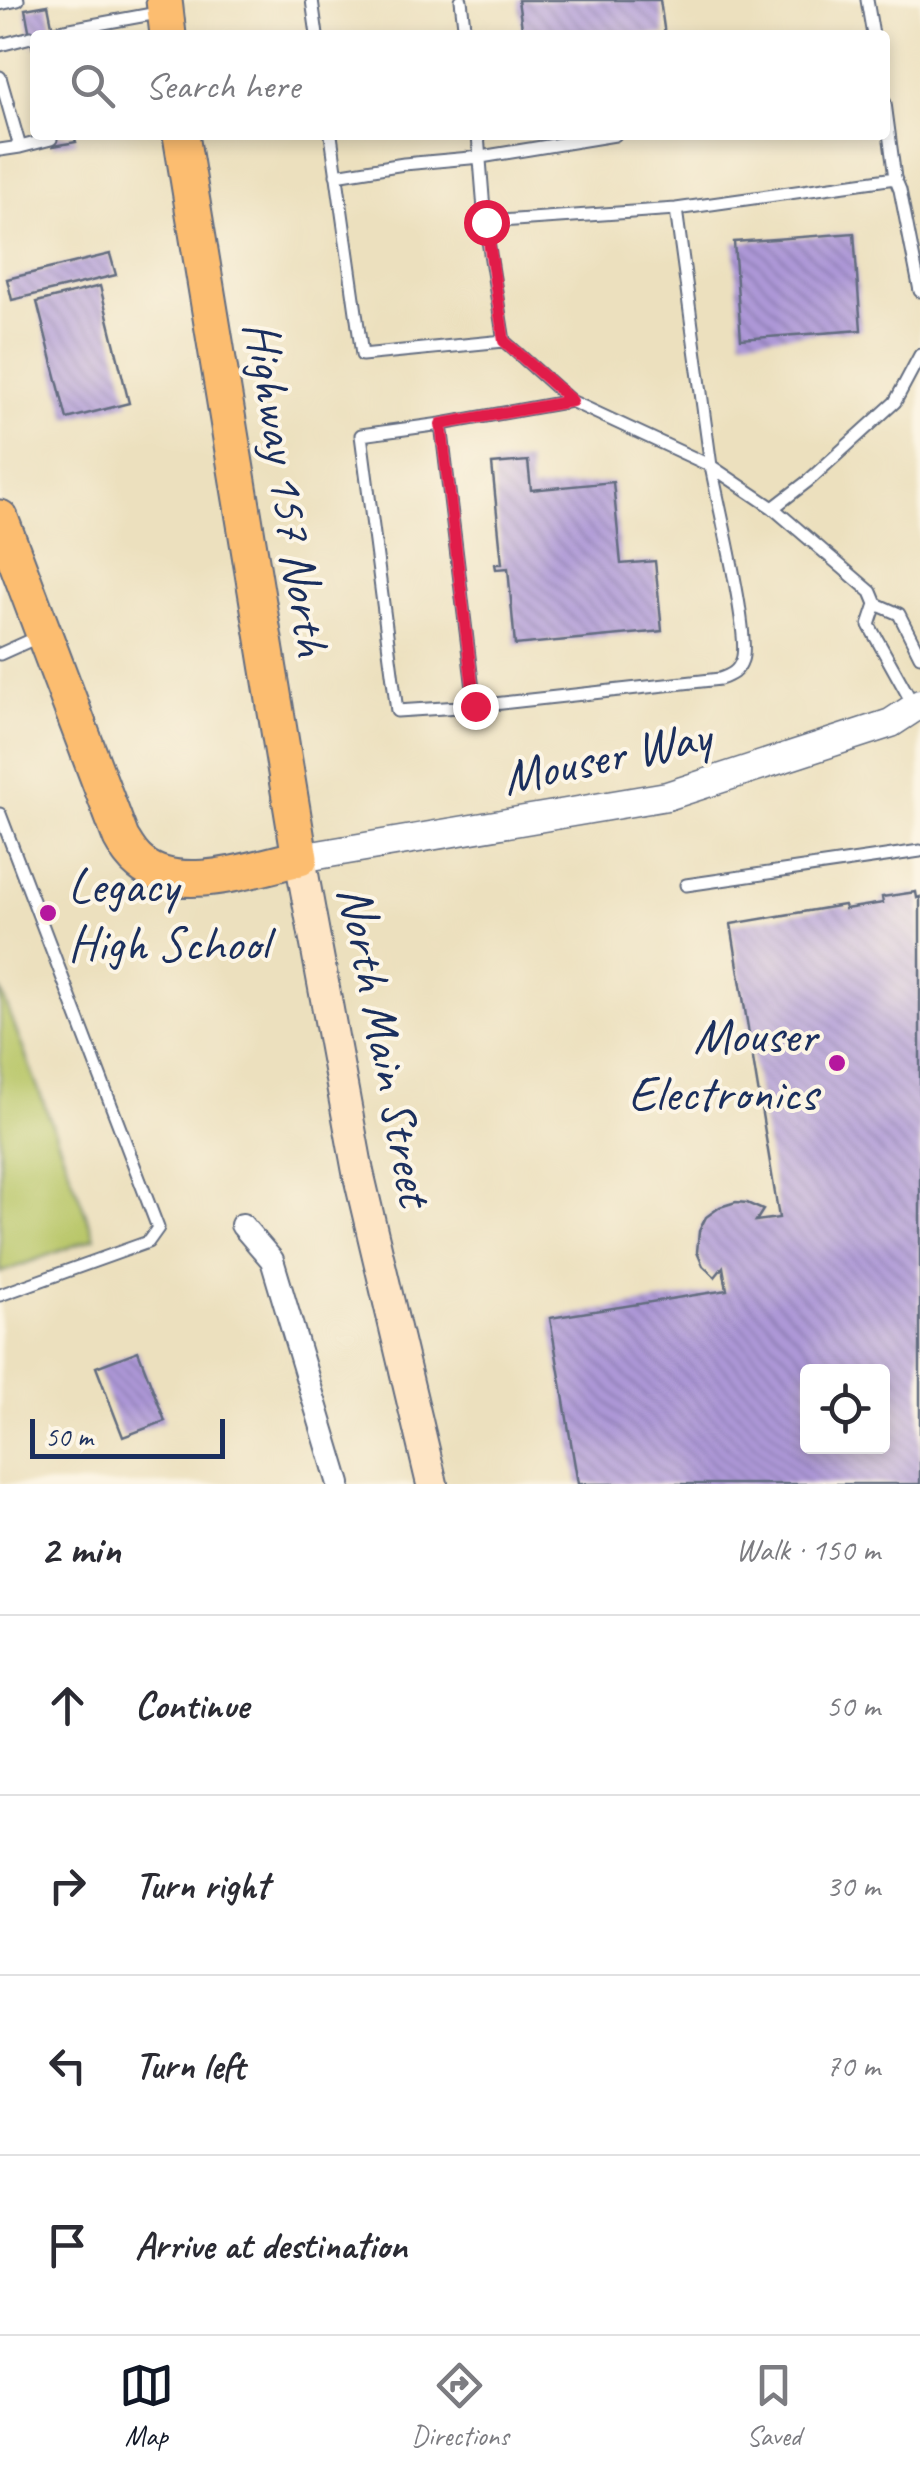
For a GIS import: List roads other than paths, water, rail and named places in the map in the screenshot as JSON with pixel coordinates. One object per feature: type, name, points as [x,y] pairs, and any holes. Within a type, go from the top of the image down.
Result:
[{"type":"main road","name":"Highway 157 North","points":[[181,140],[300,858]]},
{"type":"main road","name":"North Main Street","points":[[0,518],[121,838],[131,855],[158,874],[176,878],[231,874],[300,858],[358,1172],[432,1484]]},
{"type":"street","name":"Mouser Way","points":[[300,858],[667,796],[891,723],[918,706]]},
{"type":"street","points":[[242,1225],[272,1260],[339,1484]]},
{"type":"lane","points":[[0,4],[18,0]]},
{"type":"lane","points":[[312,0],[315,30]]},
{"type":"lane","points":[[461,0],[465,30]]},
{"type":"lane","points":[[867,0],[873,30]]},
{"type":"lane","points":[[82,30],[166,16]]},
{"type":"lane","points":[[0,46],[30,37]]},
{"type":"lane","points":[[0,77],[20,146]]},
{"type":"lane","points":[[890,137],[920,291]]},
{"type":"lane","points":[[0,150],[47,140]]},
{"type":"lane","points":[[332,140],[362,355],[504,341]]},
{"type":"lane","points":[[479,140],[486,222],[504,341],[572,401],[711,466],[773,508],[871,592],[876,604],[869,625],[918,706]]},
{"type":"lane","points":[[336,175],[583,140]]},
{"type":"lane","points":[[486,222],[676,209],[896,178]]},
{"type":"lane","points":[[572,401],[361,435],[397,711],[720,679],[736,672],[744,656],[742,625],[711,466],[676,209]]},
{"type":"lane","points":[[773,508],[895,402],[920,355]]},
{"type":"lane","points":[[441,424],[475,706]]},
{"type":"lane","points":[[876,604],[899,614],[920,656]]},
{"type":"lane","points":[[0,654],[44,634]]},
{"type":"lane","points":[[0,814],[158,1228],[148,1242],[0,1295]]},
{"type":"lane","points":[[686,885],[920,851]]},
{"type":"place","name":"Legacy High School","points":[[48,913]]},
{"type":"place","name":"Mouser Electronics","points":[[837,1063]]}]
